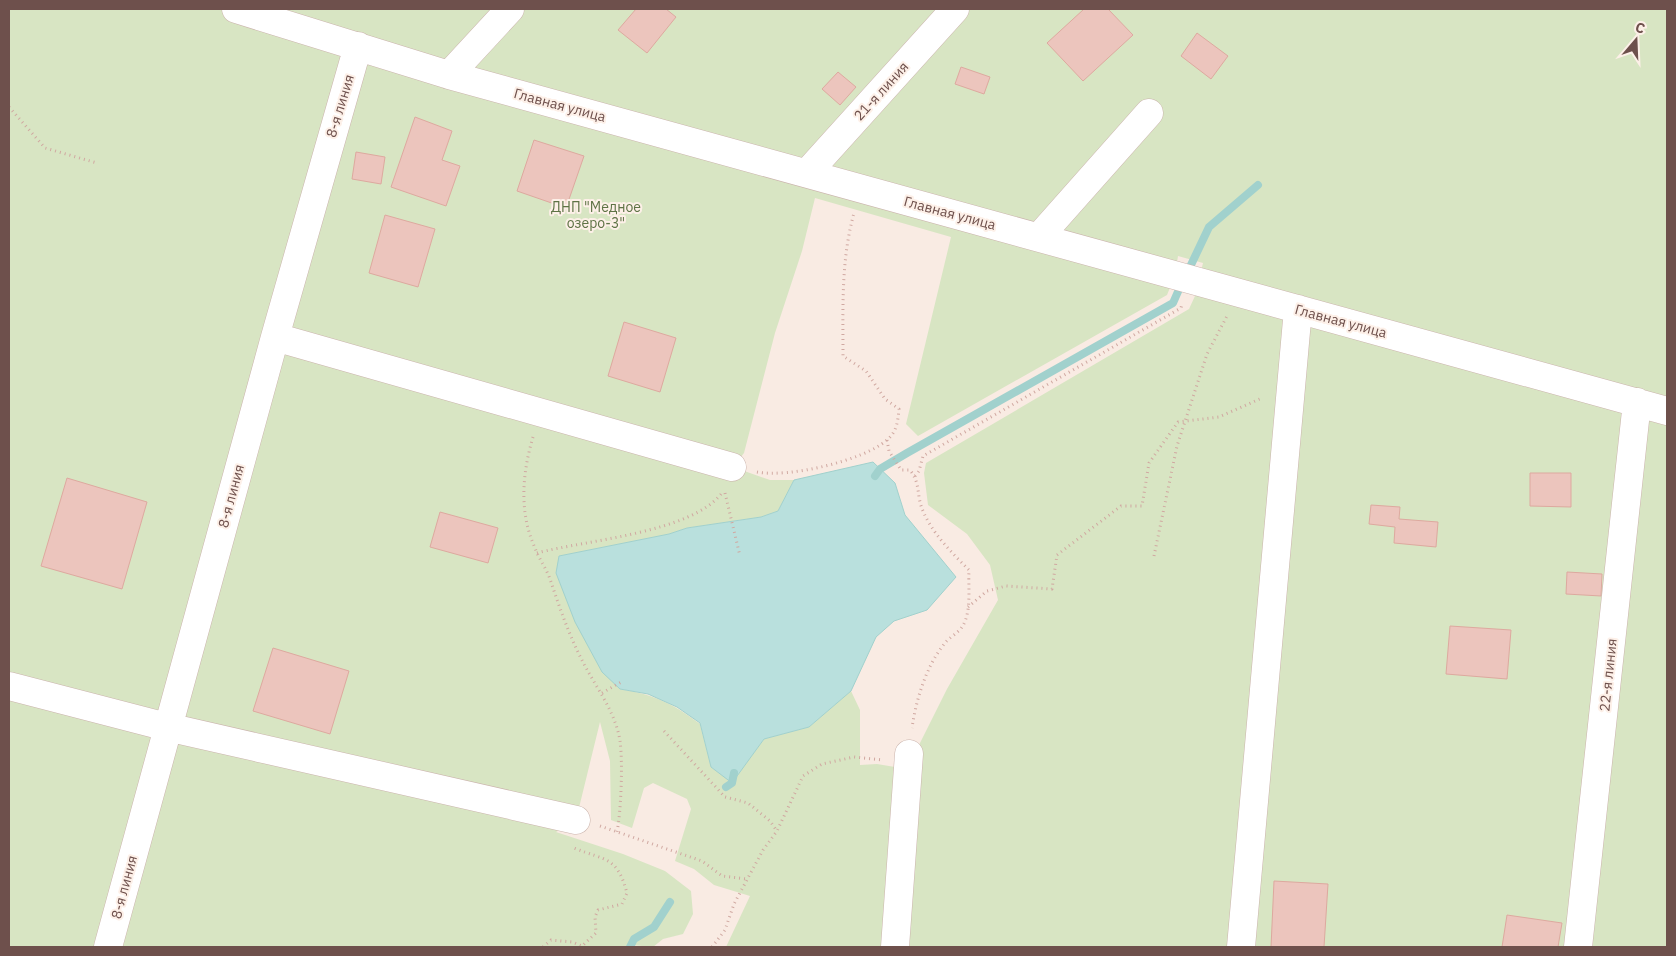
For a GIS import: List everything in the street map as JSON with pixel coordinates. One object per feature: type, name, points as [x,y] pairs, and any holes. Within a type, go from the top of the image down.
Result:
[{"type":"street","name":"Главная улица","points":[[236,9],[300,18],[358,46],[449,75],[1667,411]]},
{"type":"street","points":[[449,75],[510,9]]},
{"type":"street","name":"21-я линия","points":[[807,173],[955,9]]},
{"type":"street","name":"8-я линия","points":[[108,947],[274,337],[358,46]]},
{"type":"street","points":[[1039,238],[1149,113]]},
{"type":"street","points":[[1242,947],[1298,309]]},
{"type":"street","points":[[274,337],[720,464]]},
{"type":"street","name":"22-я линия","points":[[1578,947],[1637,402]]},
{"type":"street","points":[[9,686],[167,727],[588,823]]},
{"type":"street","points":[[894,947],[909,759]]},
{"type":"path","points":[[9,107],[44,148],[98,163]]},
{"type":"path","points":[[720,464],[771,474],[806,472],[866,452],[887,440],[898,425],[899,409],[885,399],[866,372],[843,356],[842,284],[849,232],[861,188]]},
{"type":"path","points":[[915,476],[919,471],[923,456],[1181,308]]},
{"type":"path","points":[[1154,556],[1177,446],[1207,354],[1228,315]]},
{"type":"path","points":[[968,607],[987,591],[1006,586],[1052,589],[1057,555],[1121,506],[1142,506],[1149,463],[1178,422],[1218,417],[1291,384]]},
{"type":"path","points":[[540,413],[527,456],[524,512],[538,553],[549,576],[566,628],[586,667],[602,692],[620,741],[620,819],[617,832]]},
{"type":"path","points":[[712,947],[725,930],[747,879],[762,850],[777,831],[802,776],[822,764],[854,757],[909,759],[915,708],[932,663],[945,643],[963,626],[968,607],[969,570],[938,535],[922,510],[915,476],[910,470],[901,470],[888,452],[887,440]]},
{"type":"path","points":[[538,553],[660,526],[707,508],[722,493],[720,464]]},
{"type":"path","points":[[720,464],[740,556]]},
{"type":"path","points":[[602,692],[623,681]]},
{"type":"path","points":[[664,731],[724,797],[748,803],[770,821],[777,831]]},
{"type":"path","points":[[588,823],[702,861],[722,876],[747,879]]},
{"type":"path","points":[[543,947],[551,940],[572,942],[582,946],[596,933],[594,917],[598,910],[622,904],[627,893],[618,867],[605,859],[571,846]]},
{"type":"green space","name":"ДНП \"Медное озеро-3\"","points":[[9,9],[1667,9],[1667,947],[726,947],[750,896],[714,885],[694,869],[675,861],[691,809],[687,799],[653,783],[644,788],[632,828],[611,820],[610,761],[600,722],[576,820],[556,832],[623,854],[665,871],[691,891],[693,914],[683,934],[663,939],[653,947],[631,945],[624,947],[9,947]],"holes":[[[815,198],[951,237],[906,424],[918,436],[1167,295],[1175,275],[1178,256],[1203,263],[1195,296],[1189,309],[926,463],[924,473],[928,505],[967,534],[990,565],[998,600],[947,689],[907,769],[877,764],[860,765],[860,710],[851,691],[809,727],[764,739],[732,782],[711,767],[700,724],[663,701],[620,689],[559,556],[669,534],[687,528],[761,517],[778,511],[794,480],[770,480],[733,467],[744,453],[775,333],[802,251]]]},
{"type":"water","points":[[873,462],[895,483],[905,515],[956,577],[927,610],[894,621],[876,637],[851,691],[809,727],[764,739],[732,783],[711,767],[700,723],[677,707],[648,694],[620,689],[602,672],[575,622],[556,573],[559,556],[669,534],[687,528],[761,517],[778,511],[794,480]]},
{"type":"building","points":[[636,9],[666,9],[676,17],[647,53],[618,30]]},
{"type":"building","points":[[1084,9],[1108,9],[1133,35],[1083,81],[1047,43]]},
{"type":"building","points":[[1197,33],[1228,56],[1211,79],[1181,56]]},
{"type":"building","points":[[961,67],[990,77],[984,94],[955,84]]},
{"type":"building","points":[[838,72],[856,87],[840,105],[822,89]]},
{"type":"building","points":[[415,117],[452,131],[442,160],[460,166],[446,206],[391,187]]},
{"type":"building","points":[[534,140],[584,156],[566,208],[517,191]]},
{"type":"building","points":[[356,152],[385,157],[381,184],[352,179]]},
{"type":"building","points":[[385,215],[435,229],[418,287],[369,273]]},
{"type":"building","points":[[624,322],[676,338],[660,392],[608,376]]},
{"type":"building","points":[[1530,473],[1571,473],[1571,507],[1530,506]]},
{"type":"building","points":[[67,478],[147,502],[122,589],[41,566]]},
{"type":"building","points":[[1371,505],[1400,507],[1399,519],[1438,522],[1436,547],[1394,543],[1395,527],[1369,524]]},
{"type":"building","points":[[440,512],[498,528],[488,563],[430,547]]},
{"type":"building","points":[[1567,572],[1602,574],[1601,596],[1566,594]]},
{"type":"building","points":[[1450,626],[1511,630],[1507,679],[1446,674]]},
{"type":"building","points":[[273,648],[349,671],[330,734],[253,711]]},
{"type":"building","points":[[1274,881],[1328,884],[1324,947],[1271,947]]},
{"type":"building","points":[[1507,915],[1562,923],[1558,947],[1502,947]]},
{"type":"waterway","points":[[1190,267],[1209,227],[1258,185]]},
{"type":"waterway","points":[[875,476],[880,469],[907,453],[1173,303],[1180,287]]},
{"type":"waterway","points":[[726,787],[732,783],[734,773]]},
{"type":"waterway","points":[[630,947],[634,939],[654,927],[670,902]]}]
